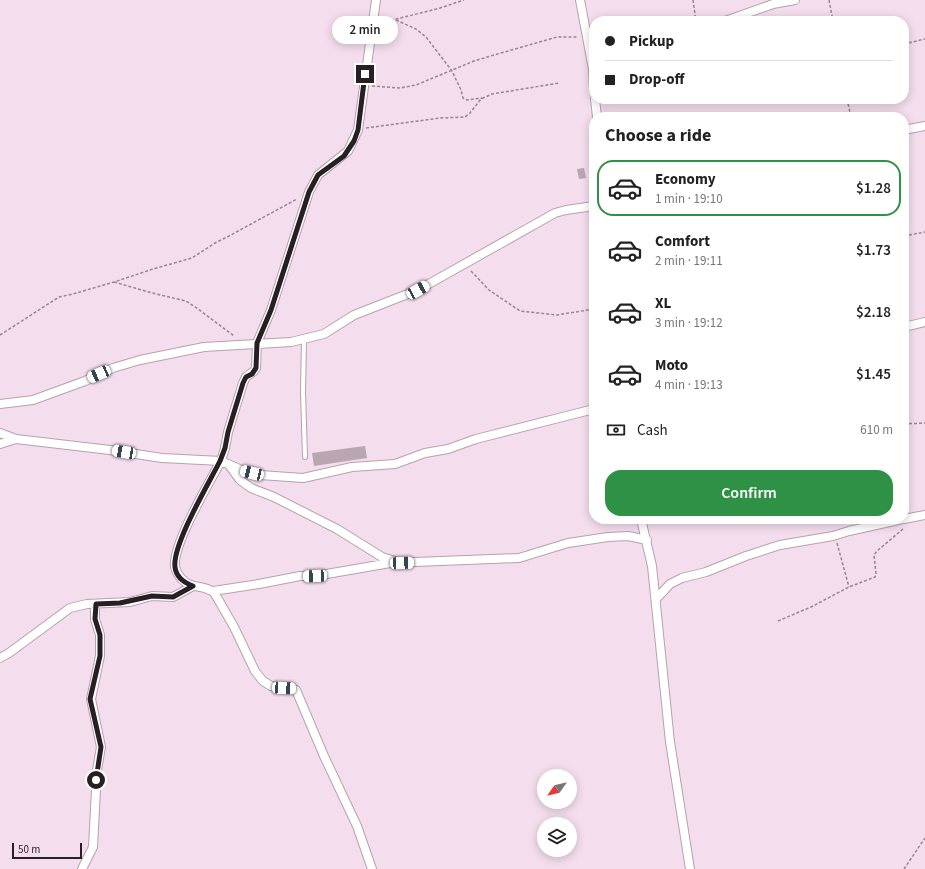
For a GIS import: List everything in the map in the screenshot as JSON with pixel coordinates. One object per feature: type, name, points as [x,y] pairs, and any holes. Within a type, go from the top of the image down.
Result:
[{"type":"street","points":[[376,0],[358,130],[348,151],[318,175],[309,192],[271,310],[257,343],[256,368],[252,374],[246,377],[243,383],[228,432],[224,463],[179,543],[175,567],[177,573],[182,580],[193,586],[212,591],[390,563],[519,558],[568,543],[628,536],[647,540]]},
{"type":"street","points":[[580,0],[589,48]]},
{"type":"street","points":[[736,16],[764,4],[795,0]]},
{"type":"street","points":[[909,129],[925,126]]},
{"type":"street","points":[[0,404],[33,400],[85,381],[113,368],[140,360],[204,347],[291,342],[324,334],[354,315],[418,290],[555,213],[589,207]]},
{"type":"street","points":[[909,327],[925,322]]},
{"type":"street","points":[[0,433],[16,438],[162,458],[224,463],[244,471],[260,475],[303,478],[352,467],[395,464],[425,453],[448,449],[476,439],[589,411]]},
{"type":"street","points":[[0,444],[16,438]]},
{"type":"street","points":[[224,463],[240,480],[251,488],[274,497],[337,529],[382,557],[402,563]]},
{"type":"street","points":[[909,518],[925,515]]},
{"type":"street","points":[[642,524],[652,566],[670,742],[690,869]]},
{"type":"street","points":[[656,599],[670,584],[682,578],[706,572],[746,556],[780,545],[833,536],[881,524]]},
{"type":"street","points":[[0,658],[9,653],[64,611],[78,606],[120,603],[152,596],[173,597],[193,586]]},
{"type":"street","points":[[212,591],[234,627],[255,671],[263,681],[271,686],[296,690],[324,756],[358,826],[372,869]]},
{"type":"street","points":[[82,869],[93,847],[97,770],[101,747],[90,699],[100,656],[100,635],[95,619],[96,604]]},
{"type":"lane","points":[[304,339],[303,392],[305,457]]},
{"type":"path","points":[[373,24],[396,20],[464,0]]},
{"type":"path","points":[[694,0],[696,16]]},
{"type":"path","points":[[829,0],[832,16]]},
{"type":"path","points":[[396,20],[426,37],[452,71],[463,98],[467,100],[483,98],[492,94],[558,83]]},
{"type":"path","points":[[364,85],[400,88],[416,86],[474,61],[557,38],[586,36]]},
{"type":"path","points":[[909,43],[925,39]]},
{"type":"path","points":[[358,130],[389,124],[465,116],[470,113],[483,98]]},
{"type":"path","points":[[0,336],[59,297],[192,258],[215,243],[309,192]]},
{"type":"path","points":[[909,235],[925,232]]},
{"type":"path","points":[[465,264],[489,290],[520,311],[556,315],[589,310]]},
{"type":"path","points":[[114,282],[186,301],[244,344]]},
{"type":"path","points":[[909,424],[925,423]]},
{"type":"path","points":[[909,524],[917,517]]},
{"type":"path","points":[[778,621],[811,607],[849,587],[875,577],[874,555],[909,524]]},
{"type":"path","points":[[833,536],[838,546],[849,587]]},
{"type":"path","points":[[904,869],[925,838]]},
{"type":"building","points":[[584,168],[586,178],[579,179],[577,169]]},
{"type":"building","points":[[365,446],[367,458],[314,466],[312,453]]},
{"type":"route","points":[[96,780],[101,747],[90,699],[100,656],[100,635],[95,619],[96,604],[130,602],[152,596],[164,598],[173,597],[180,595],[193,586],[182,580],[175,567],[179,543],[220,461],[243,383],[246,377],[252,374],[256,368],[258,352],[257,343],[271,310],[309,192],[315,179],[321,171],[344,156],[354,141],[358,130],[362,108],[365,74]]}]
